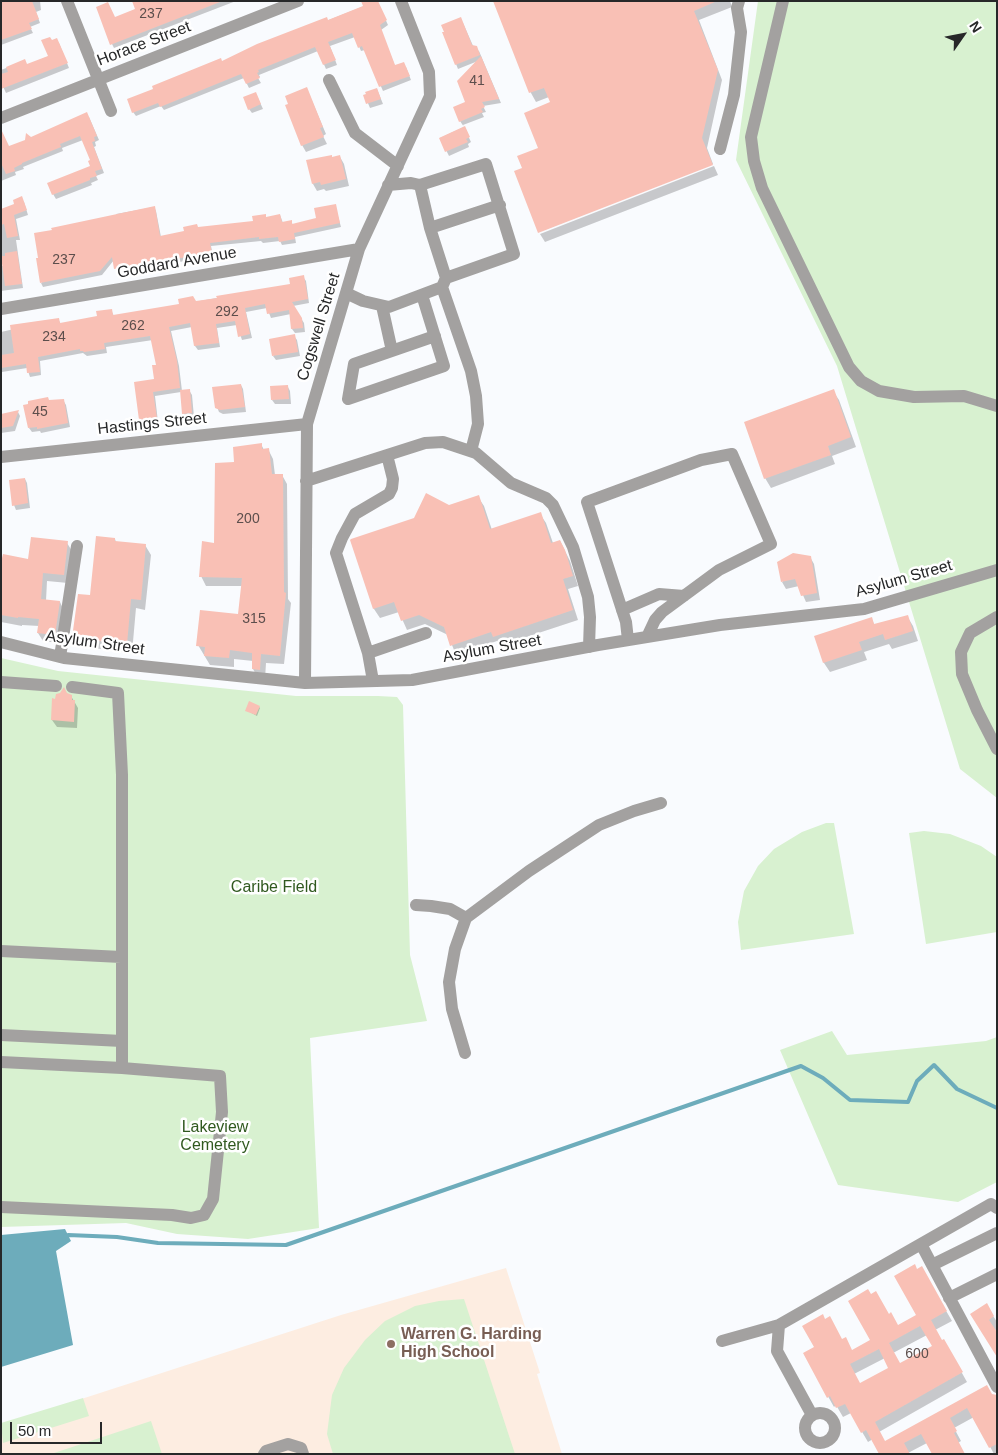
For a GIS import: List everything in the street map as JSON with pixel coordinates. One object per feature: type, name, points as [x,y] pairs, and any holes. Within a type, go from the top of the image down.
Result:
[{"type":"street","points":[[67,1],[111,111]]},
{"type":"street","name":"Horace Street","points":[[1,118],[298,1]]},
{"type":"street","name":"Cogswell Street","points":[[305,683],[306,424],[359,249],[430,96],[429,72],[401,1]]},
{"type":"street","points":[[720,149],[734,95],[741,32],[737,8],[738,1]]},
{"type":"street","points":[[783,1],[752,137],[754,161],[762,188],[849,367],[861,381],[879,391],[914,397],[964,396],[997,406]]},
{"type":"street","points":[[329,80],[355,133],[398,166]]},
{"type":"street","points":[[346,293],[363,301],[389,308],[514,254],[486,164],[420,185],[411,183],[388,186]]},
{"type":"street","points":[[420,185],[444,283],[471,371],[476,396],[478,424],[472,451]]},
{"type":"street","points":[[430,228],[500,205]]},
{"type":"street","name":"Goddard Avenue","points":[[1,309],[359,249]]},
{"type":"street","points":[[422,295],[444,366],[348,399],[354,364],[434,336]]},
{"type":"street","points":[[382,306],[392,351]]},
{"type":"street","name":"Hastings Street","points":[[1,457],[306,424]]},
{"type":"street","points":[[306,481],[425,443],[443,442],[476,453],[511,483],[546,498],[553,505],[573,548],[588,596],[590,617],[589,647]]},
{"type":"street","points":[[628,640],[626,622],[587,502],[701,460],[732,454],[771,544],[719,570],[662,612],[655,620],[647,637]]},
{"type":"street","points":[[373,681],[368,653],[336,553],[355,514],[389,494],[393,479],[387,455]]},
{"type":"street","points":[[60,657],[76,546]]},
{"type":"street","points":[[984,573],[997,559]]},
{"type":"street","name":"Asylum Street","points":[[1,642],[60,657],[305,683],[412,680],[720,625],[864,609],[997,570]]},
{"type":"street","points":[[622,610],[659,594],[684,596]]},
{"type":"street","points":[[997,617],[970,633],[960,652],[962,674],[977,710],[997,749]]},
{"type":"street","points":[[368,653],[426,633]]},
{"type":"street","points":[[1,682],[56,686]]},
{"type":"street","points":[[72,687],[118,693],[122,775],[122,1068]]},
{"type":"street","points":[[465,1052],[452,1009],[450,982],[455,949],[466,918],[529,871],[598,826],[634,811],[661,803]]},
{"type":"street","points":[[416,905],[450,909],[466,918]]},
{"type":"street","points":[[1,951],[121,957]]},
{"type":"street","points":[[1,1035],[122,1041]]},
{"type":"street","points":[[1,1062],[122,1068],[220,1076],[222,1112],[213,1199],[204,1215],[191,1218],[172,1215],[1,1207]]},
{"type":"street","points":[[722,1341],[779,1325],[920,1244],[995,1204]]},
{"type":"street","points":[[932,1265],[997,1233]]},
{"type":"street","points":[[920,1244],[997,1387]]},
{"type":"street","points":[[949,1298],[997,1274]]},
{"type":"street","points":[[779,1325],[777,1351],[812,1415]]},
{"type":"street","points":[[821,1413],[830,1417],[833,1421],[835,1431],[830,1448],[815,1443],[807,1437],[804,1428],[805,1422],[812,1415],[821,1413]]},
{"type":"street","points":[[264,1454],[266,1451],[288,1444],[301,1448],[303,1454]]},
{"type":"shaded area","name":"Warren G. Harding High School","points":[[506,1268],[540,1373],[537,1374],[562,1454],[1,1454],[1,1425],[341,1315]]},
{"type":"green space","points":[[758,1],[997,1],[997,798],[960,769],[837,366],[736,160]]},
{"type":"green space","points":[[1,658],[58,671],[296,696],[397,697],[403,705],[410,955],[427,1021],[310,1038],[319,1228],[248,1239],[177,1234],[126,1223],[1,1227]]},
{"type":"green space","points":[[826,823],[834,823],[854,934],[741,950],[738,922],[744,891],[758,866],[774,849],[802,832]]},
{"type":"green space","points":[[924,831],[950,834],[981,846],[997,857],[997,932],[926,944],[909,833]]},
{"type":"green space","points":[[832,1031],[847,1055],[986,1041],[997,1037],[997,1182],[958,1202],[838,1185],[780,1050]]},
{"type":"green space","points":[[464,1299],[515,1454],[333,1454],[327,1434],[332,1395],[344,1368],[365,1340],[385,1321],[415,1306],[439,1301]]},
{"type":"green space","points":[[83,1398],[89,1416],[3,1443],[1,1423]]},
{"type":"green space","points":[[151,1421],[162,1454],[51,1454]]},
{"type":"water","points":[[65,1229],[71,1241],[56,1251],[73,1345],[1,1367],[1,1235]]},
{"type":"building","points":[[1,1],[32,1],[39,19],[29,23],[32,29],[1,40]]},
{"type":"building","points":[[132,1],[220,2],[110,45],[96,7],[108,2],[115,17],[135,9]]},
{"type":"building","points":[[361,1],[378,1],[387,20],[380,25],[395,65],[404,62],[410,76],[379,87],[362,46],[358,48],[352,33],[328,42],[336,60],[323,65],[315,47],[258,70],[259,72],[257,73],[260,78],[246,84],[241,74],[160,107],[158,103],[132,113],[127,99],[153,89],[152,86],[221,58],[222,61],[257,44],[327,17],[328,20],[363,6]]},
{"type":"building","points":[[493,1],[717,1],[694,11],[718,70],[702,138],[713,165],[538,233],[514,171],[522,168],[517,156],[538,148],[524,113],[550,102],[544,88],[529,93]]},
{"type":"building","points":[[461,17],[472,45],[477,46],[480,55],[455,65],[441,25]]},
{"type":"building","points":[[50,37],[52,40],[57,38],[68,63],[1,89],[1,74],[8,72],[6,67],[25,59],[27,64],[48,56],[41,40]]},
{"type":"building","points":[[481,56],[499,99],[482,102],[485,107],[481,109],[483,112],[459,122],[453,107],[465,102],[457,81]]},
{"type":"building","points":[[307,87],[323,127],[320,128],[324,137],[301,146],[285,105],[288,104],[285,96]]},
{"type":"building","points":[[377,88],[381,99],[366,104],[363,95],[366,94],[365,92]]},
{"type":"building","points":[[256,92],[261,104],[248,110],[243,97]]},
{"type":"building","points":[[87,112],[97,136],[94,137],[95,141],[92,142],[102,169],[95,171],[97,176],[52,195],[47,183],[90,166],[88,161],[90,160],[80,136],[60,144],[61,147],[22,163],[14,168],[15,171],[6,174],[1,163],[1,129],[9,146],[25,140],[26,133],[31,137]]},
{"type":"building","points":[[465,126],[470,137],[466,139],[468,142],[445,152],[439,138]]},
{"type":"building","points":[[332,155],[332,157],[340,155],[346,179],[321,185],[320,182],[312,184],[306,160]]},
{"type":"building","points":[[22,196],[27,210],[14,215],[18,236],[7,238],[4,224],[1,225],[1,209],[14,204],[13,200]]},
{"type":"building","points":[[336,204],[340,223],[294,233],[295,239],[279,242],[278,237],[259,239],[259,237],[210,243],[212,253],[114,269],[112,257],[100,271],[40,283],[34,233],[52,230],[51,228],[155,206],[160,236],[184,231],[183,227],[197,224],[198,227],[253,221],[252,216],[266,214],[266,217],[280,214],[282,222],[292,220],[292,224],[316,218],[314,208]]},
{"type":"building","points":[[17,251],[22,284],[5,286],[1,256],[5,256],[5,253]]},
{"type":"building","points":[[304,275],[308,299],[292,302],[302,318],[303,328],[291,329],[289,310],[267,314],[265,304],[245,308],[250,334],[238,337],[235,321],[216,324],[219,343],[194,346],[190,323],[169,327],[177,361],[180,388],[153,392],[157,418],[139,420],[134,382],[154,379],[152,365],[156,365],[150,336],[104,343],[105,349],[84,352],[80,351],[80,349],[38,357],[40,372],[27,373],[26,364],[1,368],[1,355],[14,353],[10,325],[59,318],[60,323],[97,316],[96,311],[112,309],[113,315],[179,304],[178,299],[193,296],[196,301],[217,298],[216,296],[290,284],[289,278]]},
{"type":"building","points":[[295,334],[298,352],[272,356],[269,339]]},
{"type":"building","points":[[241,384],[245,407],[220,410],[215,408],[212,387]]},
{"type":"building","points":[[288,385],[289,399],[271,400],[270,386]]},
{"type":"building","points":[[190,389],[192,413],[182,414],[180,390]]},
{"type":"building","points":[[834,389],[851,437],[828,446],[831,455],[764,479],[744,422]]},
{"type":"building","points":[[48,397],[49,400],[64,399],[68,423],[37,429],[37,427],[28,428],[23,405],[28,404],[28,401]]},
{"type":"building","points":[[19,410],[13,426],[1,428],[1,414]]},
{"type":"building","points":[[262,443],[262,449],[269,448],[272,474],[283,474],[284,592],[286,593],[280,656],[261,654],[260,670],[252,669],[252,653],[230,650],[229,658],[204,656],[205,647],[196,646],[200,610],[238,614],[242,578],[199,577],[202,541],[214,543],[215,463],[234,462],[233,447]]},
{"type":"building","points":[[25,478],[28,503],[12,506],[9,480]]},
{"type":"building","points":[[426,493],[449,505],[479,495],[490,529],[541,512],[551,543],[560,540],[565,550],[573,576],[563,579],[573,610],[493,637],[491,632],[450,646],[444,627],[419,615],[401,621],[394,602],[373,609],[350,540],[414,518]]},
{"type":"building","points":[[96,536],[115,538],[115,541],[146,544],[141,600],[131,599],[127,644],[72,638],[78,594],[90,595]]},
{"type":"building","points":[[31,537],[68,541],[64,575],[43,573],[41,599],[60,601],[55,635],[37,633],[39,619],[1,615],[1,562],[3,554],[28,559]]},
{"type":"building","points":[[793,553],[811,556],[817,593],[801,596],[795,579],[781,582],[777,562]]},
{"type":"building","points":[[908,615],[913,631],[885,640],[883,634],[859,642],[862,650],[823,663],[814,636],[872,617],[874,624]]},
{"type":"building","points":[[64,687],[67,693],[72,695],[72,700],[75,700],[74,722],[51,720],[52,698],[55,699],[56,694],[60,693]]},
{"type":"building","points":[[249,701],[260,706],[256,715],[245,711]]},
{"type":"building","points":[[915,1264],[917,1269],[922,1266],[947,1311],[931,1320],[963,1372],[875,1422],[885,1441],[987,1385],[992,1394],[997,1395],[997,1444],[989,1448],[967,1408],[950,1418],[957,1431],[954,1433],[965,1454],[932,1454],[921,1434],[904,1443],[910,1454],[879,1454],[866,1430],[861,1433],[845,1404],[836,1408],[830,1396],[827,1398],[803,1353],[814,1347],[802,1326],[823,1314],[825,1319],[830,1316],[842,1339],[846,1337],[852,1350],[870,1340],[848,1301],[868,1289],[871,1294],[876,1291],[889,1314],[891,1312],[898,1325],[916,1315],[894,1276]],"holes":[[[920,1326],[932,1346],[900,1363],[889,1343]],[[879,1349],[888,1368],[860,1383],[850,1364]]]},
{"type":"building","points":[[987,1303],[994,1316],[989,1320],[997,1332],[997,1357],[970,1314]]},
{"type":"waterway","points":[[64,1238],[68,1235],[117,1237],[158,1243],[286,1245],[801,1066],[823,1078],[850,1100],[908,1102],[917,1081],[934,1065],[957,1089],[997,1108]]},
{"type":"place","name":"Warren G. Harding High School","points":[[391,1344]]},
{"type":"park label","name":"Caribe Field","points":[[274,888]]},
{"type":"park label","name":"Lakeview Cemetery","points":[[215,1137]]}]
